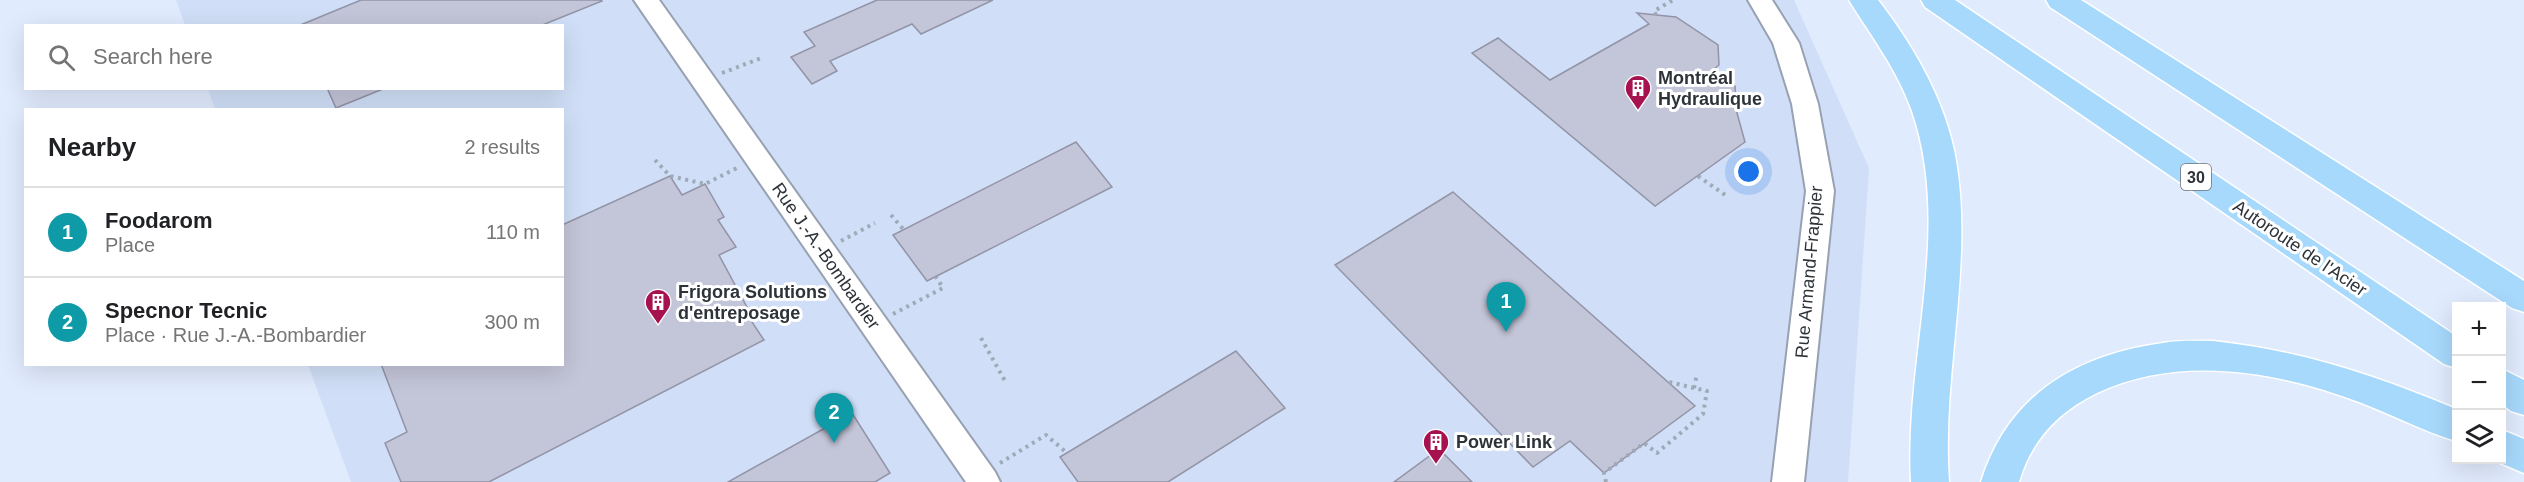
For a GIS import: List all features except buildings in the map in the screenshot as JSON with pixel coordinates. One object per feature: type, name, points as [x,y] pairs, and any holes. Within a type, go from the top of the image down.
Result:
[{"type":"highway","points":[[1863,0],[1890,38],[1915,83],[1932,126],[1942,172],[1943,228],[1929,445],[1930,482]]},
{"type":"highway","name":"Autoroute de l'Acier","points":[[1935,0],[2452,351]]},
{"type":"highway","points":[[2060,0],[2524,298]]},
{"type":"highway","points":[[2000,482],[2008,457],[2028,423],[2063,393],[2082,382],[2113,370],[2175,357],[2227,356],[2289,366],[2375,392],[2452,423]]},
{"type":"highway","points":[[2506,387],[2524,400]]},
{"type":"highway","points":[[2506,448],[2524,457]]},
{"type":"street","name":"Rue J.-A.-Bombardier","points":[[646,0],[982,479]]},
{"type":"street","name":"Rue Armand-Frappier","points":[[1760,0],[1786,44],[1799,84],[1805,104],[1820,191],[1788,482]]},
{"type":"path","points":[[1656,15],[1654,11],[1673,0]]},
{"type":"path","points":[[703,81],[764,57]]},
{"type":"path","points":[[655,160],[670,176],[705,184],[758,158]]},
{"type":"path","points":[[1698,176],[1728,197]]},
{"type":"path","points":[[891,214],[903,230]]},
{"type":"path","points":[[822,250],[875,223]]},
{"type":"path","points":[[874,324],[943,288],[936,277]]},
{"type":"path","points":[[981,338],[1005,381]]},
{"type":"path","points":[[1694,388],[1697,374]]},
{"type":"path","points":[[1606,482],[1604,473],[1644,443],[1657,453],[1703,414],[1707,392],[1665,381]]},
{"type":"path","points":[[982,479],[1046,435],[1067,453]]},
{"type":"shaded area","points":[[176,0],[1794,0],[1869,168],[1848,482],[351,482],[308,366],[564,366],[564,108],[215,108],[208,90],[564,90],[564,24],[185,24]]},
{"type":"place","name":"Montréal Hydraulique","points":[[1638,111]]},
{"type":"place","name":"Frigora Solutions d'entreposage","points":[[658,325]]},
{"type":"place","name":"Foodarom","points":[[1506,332]]},
{"type":"place","name":"Specnor Tecnic","points":[[834,443]]},
{"type":"place","name":"Power Link","points":[[1436,465]]}]
